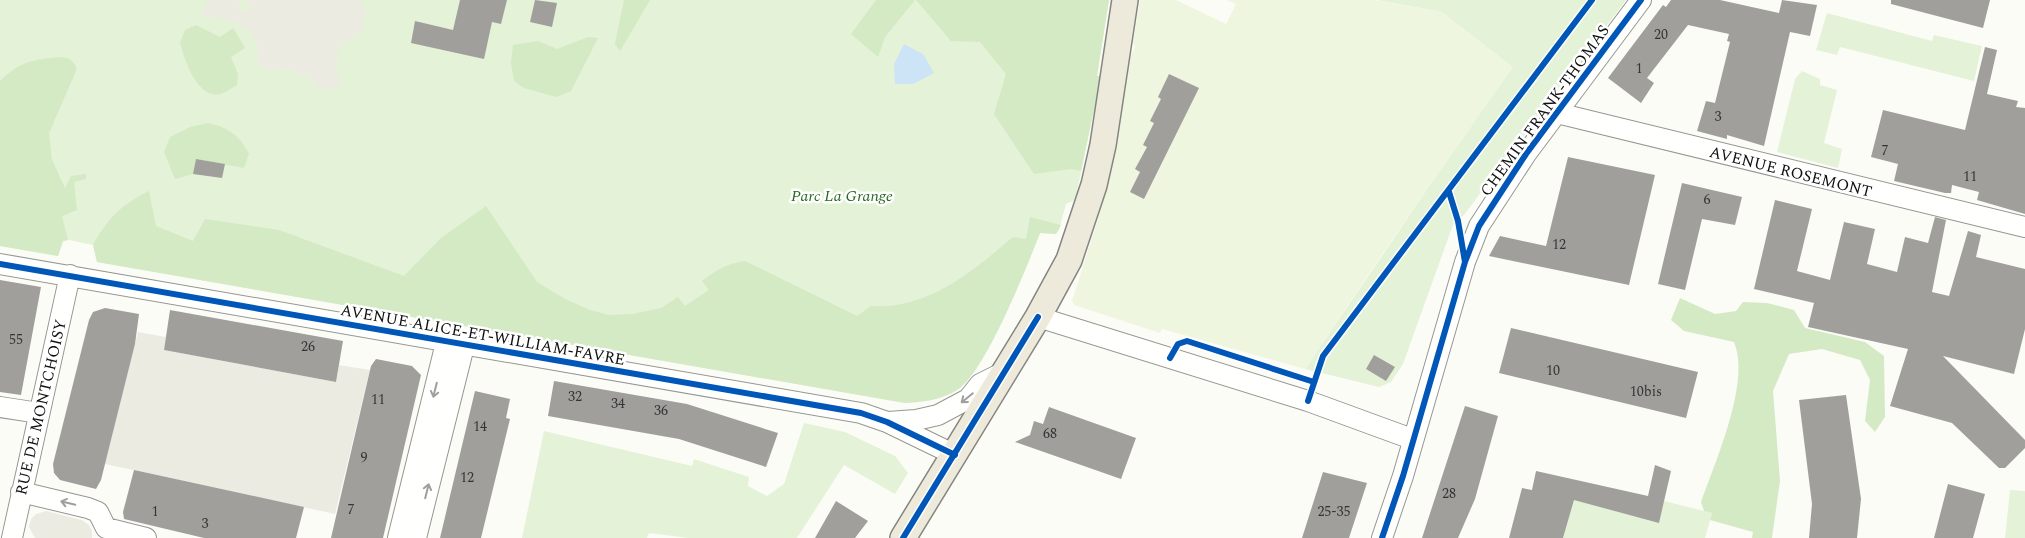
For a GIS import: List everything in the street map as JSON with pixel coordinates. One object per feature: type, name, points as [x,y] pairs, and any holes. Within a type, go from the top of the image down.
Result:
[{"type":"main road","points":[[903,538],[1006,371],[1069,260],[1094,185],[1103,145],[1125,0]]},
{"type":"street","name":"CHEMIN FRANK-THOMAS","points":[[1382,538],[1465,262],[1479,226],[1526,154],[1642,0]]},
{"type":"street","name":"AVENUE ROSEMONT","points":[[1557,113],[2025,227]]},
{"type":"street","name":"AVENUE ALICE-ET-WILLIAM-FAVRE","points":[[0,264],[861,413],[887,422],[955,455]]},
{"type":"street","name":"RUE DE MONTCHOISY","points":[[8,532],[21,492],[70,275]]},
{"type":"street","points":[[1038,317],[1308,401],[1412,439]]},
{"type":"street","points":[[398,538],[455,344]]},
{"type":"street","points":[[416,538],[455,344]]},
{"type":"street","points":[[887,422],[916,420],[938,415],[968,399],[980,384],[1006,371]]},
{"type":"street","points":[[0,407],[39,413]]},
{"type":"street","points":[[21,492],[98,512],[104,533],[146,538]]},
{"type":"green space","name":"Parc La Grange","points":[[0,0],[1109,0],[1097,76],[1101,76],[1076,196],[1073,201],[1066,204],[1059,230],[1056,234],[1040,233],[1004,318],[980,363],[968,380],[957,390],[945,396],[905,403],[97,262],[93,245],[69,240],[63,241],[58,256],[0,246]]},
{"type":"green space","points":[[624,0],[650,0],[620,51],[615,44]]},
{"type":"green space","points":[[876,0],[915,0],[885,37],[878,57],[851,34]]},
{"type":"green space","points":[[916,0],[1109,0],[1097,76],[1101,76],[1081,171],[1071,169],[1034,174],[994,114],[1006,74],[980,42],[951,41]]},
{"type":"green space","points":[[1140,0],[1176,0],[1226,24],[1236,4],[1227,0],[1374,0],[1442,12],[1513,67],[1389,244],[1305,369],[1162,329],[1160,333],[1074,305],[1072,301],[1098,219],[1115,146],[1131,55],[1135,47],[1133,42]]},
{"type":"green space","points":[[1376,0],[1626,0],[1464,215],[1454,222],[1403,364],[1391,382],[1379,387],[1305,369],[1428,188],[1442,12]]},
{"type":"green space","points":[[1827,13],[1932,41],[1934,35],[1982,46],[1974,81],[1840,47],[1837,55],[1816,50]]},
{"type":"green space","points":[[196,25],[220,37],[233,28],[245,48],[231,57],[238,74],[237,85],[223,93],[214,94],[206,92],[194,78],[185,59],[180,43],[185,30]]},
{"type":"green space","points":[[588,37],[598,38],[571,91],[556,97],[524,88],[514,81],[511,63],[513,45],[538,41],[557,49]]},
{"type":"green space","points":[[62,57],[70,59],[76,66],[76,71],[49,133],[52,160],[65,188],[71,176],[86,174],[86,179],[74,182],[77,210],[62,216],[68,240],[63,241],[58,256],[0,246],[0,81],[14,69],[28,62]]},
{"type":"green space","points":[[1802,71],[1820,79],[1820,85],[1837,90],[1824,143],[1842,149],[1838,168],[1777,152],[1795,79]]},
{"type":"green space","points":[[208,123],[232,133],[245,147],[249,154],[244,168],[196,159],[193,174],[175,179],[164,152],[170,137],[190,127]]},
{"type":"green space","points":[[149,191],[156,226],[193,241],[205,219],[279,230],[404,276],[441,238],[486,206],[537,282],[565,299],[590,310],[609,315],[632,314],[661,308],[678,297],[685,306],[709,290],[702,281],[707,277],[728,265],[745,261],[857,316],[871,306],[892,306],[912,302],[948,286],[982,263],[1013,237],[1026,239],[1030,217],[1061,225],[1056,234],[1040,233],[1004,318],[980,363],[968,380],[957,390],[945,396],[905,403],[97,262],[93,245],[104,227],[123,207]]},
{"type":"green space","points":[[1680,298],[1715,314],[1736,311],[1743,302],[1767,303],[1794,310],[1805,328],[1865,342],[1884,356],[1885,417],[1875,432],[1865,421],[1870,380],[1860,360],[1822,349],[1789,354],[1773,391],[1780,481],[1772,538],[1752,538],[1753,532],[1710,520],[1712,513],[1704,511],[1701,502],[1722,444],[1735,400],[1738,359],[1734,342],[1684,331],[1671,320]]},
{"type":"green space","points":[[804,423],[845,432],[895,456],[908,473],[895,494],[844,465],[797,538],[689,538],[649,533],[647,538],[522,538],[544,431],[692,466],[694,459],[749,477],[748,486],[767,496],[784,484]]},
{"type":"green space","points":[[2010,490],[2025,491],[2025,538],[2005,538]]},
{"type":"green space","points":[[1574,500],[1664,501],[1712,513],[1705,538],[1563,538]]},
{"type":"shaded area","points":[[208,0],[238,0],[241,10],[246,12],[249,9],[248,0],[359,0],[367,12],[363,19],[362,29],[338,50],[335,68],[341,84],[334,89],[318,89],[307,76],[284,69],[269,71],[262,66],[257,61],[257,42],[248,30],[234,21],[201,15]]},
{"type":"shaded area","points":[[138,332],[166,337],[164,350],[336,382],[339,365],[370,370],[335,514],[105,464]]},
{"type":"shaded area","points":[[46,511],[82,520],[89,525],[92,531],[92,538],[35,538],[29,527],[31,519],[36,514]]},
{"type":"water","points":[[904,44],[923,54],[934,73],[913,84],[895,84],[894,64]]},
{"type":"building","points":[[460,0],[507,0],[501,24],[492,22],[484,59],[411,43],[415,21],[453,30]]},
{"type":"building","points":[[535,0],[557,3],[552,27],[530,22]]},
{"type":"building","points":[[1671,0],[1720,0],[1779,13],[1782,0],[1817,5],[1810,36],[1790,32],[1764,146],[1727,135],[1727,139],[1697,131],[1706,101],[1715,103],[1730,42],[1727,41],[1729,34],[1688,25],[1647,78],[1654,83],[1641,103],[1608,78],[1663,5],[1666,7]]},
{"type":"building","points":[[1891,0],[1990,0],[1983,28],[1891,4]]},
{"type":"building","points":[[1985,47],[1997,50],[1987,94],[2018,101],[2016,107],[2025,108],[2025,214],[1977,200],[1979,192],[1952,185],[1951,193],[1945,193],[1894,181],[1898,164],[1871,157],[1883,110],[1965,130]]},
{"type":"building","points":[[1169,74],[1199,88],[1144,199],[1130,192],[1140,172],[1135,169],[1147,147],[1143,145],[1154,123],[1150,121],[1161,99],[1158,97]]},
{"type":"building","points":[[1568,157],[1655,175],[1629,285],[1489,256],[1500,236],[1546,246]]},
{"type":"building","points":[[196,159],[225,164],[222,178],[193,174]]},
{"type":"building","points":[[1682,183],[1742,197],[1735,225],[1702,219],[1685,290],[1658,284]]},
{"type":"building","points":[[1775,200],[1812,209],[1797,271],[1830,280],[1844,222],[1875,229],[1867,264],[1897,272],[1905,237],[1928,243],[1935,217],[1946,220],[1932,292],[1949,296],[1968,231],[1981,235],[1976,257],[2025,269],[2025,329],[2014,374],[1943,356],[2025,440],[2025,448],[2005,468],[1999,468],[1952,423],[1890,406],[1908,349],[1808,327],[1814,303],[1754,289]]},
{"type":"building","points":[[0,280],[41,287],[21,395],[0,392]]},
{"type":"building","points":[[105,308],[139,314],[135,344],[101,480],[96,489],[60,480],[54,473],[53,464],[89,320],[93,312]]},
{"type":"building","points":[[170,310],[343,341],[336,382],[164,350]]},
{"type":"building","points":[[1511,328],[1698,372],[1686,418],[1499,373]]},
{"type":"building","points":[[1374,355],[1395,367],[1386,381],[1366,369]]},
{"type":"building","points":[[376,359],[412,366],[421,375],[383,538],[331,538],[371,366]]},
{"type":"building","points":[[554,381],[687,404],[778,433],[766,467],[679,439],[548,416]]},
{"type":"building","points":[[475,391],[510,399],[506,418],[510,419],[481,538],[440,538]]},
{"type":"building","points":[[1846,395],[1861,499],[1857,538],[1809,538],[1812,504],[1799,400]]},
{"type":"building","points":[[1465,406],[1498,416],[1475,499],[1458,538],[1422,538]]},
{"type":"building","points":[[1049,407],[1136,438],[1121,479],[1015,442],[1030,435],[1034,421],[1043,424]]},
{"type":"building","points":[[1655,465],[1671,471],[1659,523],[1574,500],[1563,538],[1509,538],[1522,488],[1532,490],[1536,471],[1648,496]]},
{"type":"building","points":[[134,470],[304,507],[296,538],[204,538],[124,519],[123,512]]},
{"type":"building","points":[[1323,472],[1367,483],[1349,538],[1302,538]]},
{"type":"building","points":[[1948,484],[1985,494],[1973,538],[1934,538]]},
{"type":"building","points":[[836,501],[868,521],[855,538],[815,538]]},
{"type":"cycle path","points":[[1308,401],[1323,356],[1592,0]]},
{"type":"cycle path","points":[[1382,538],[1403,476],[1465,262],[1479,226],[1526,154],[1641,0]]},
{"type":"cycle path","points":[[1449,192],[1458,221],[1465,262]]},
{"type":"cycle path","points":[[0,264],[861,413],[887,422],[955,455]]},
{"type":"cycle path","points":[[903,538],[1038,317]]},
{"type":"cycle path","points":[[1170,358],[1178,344],[1187,341],[1314,382]]}]
